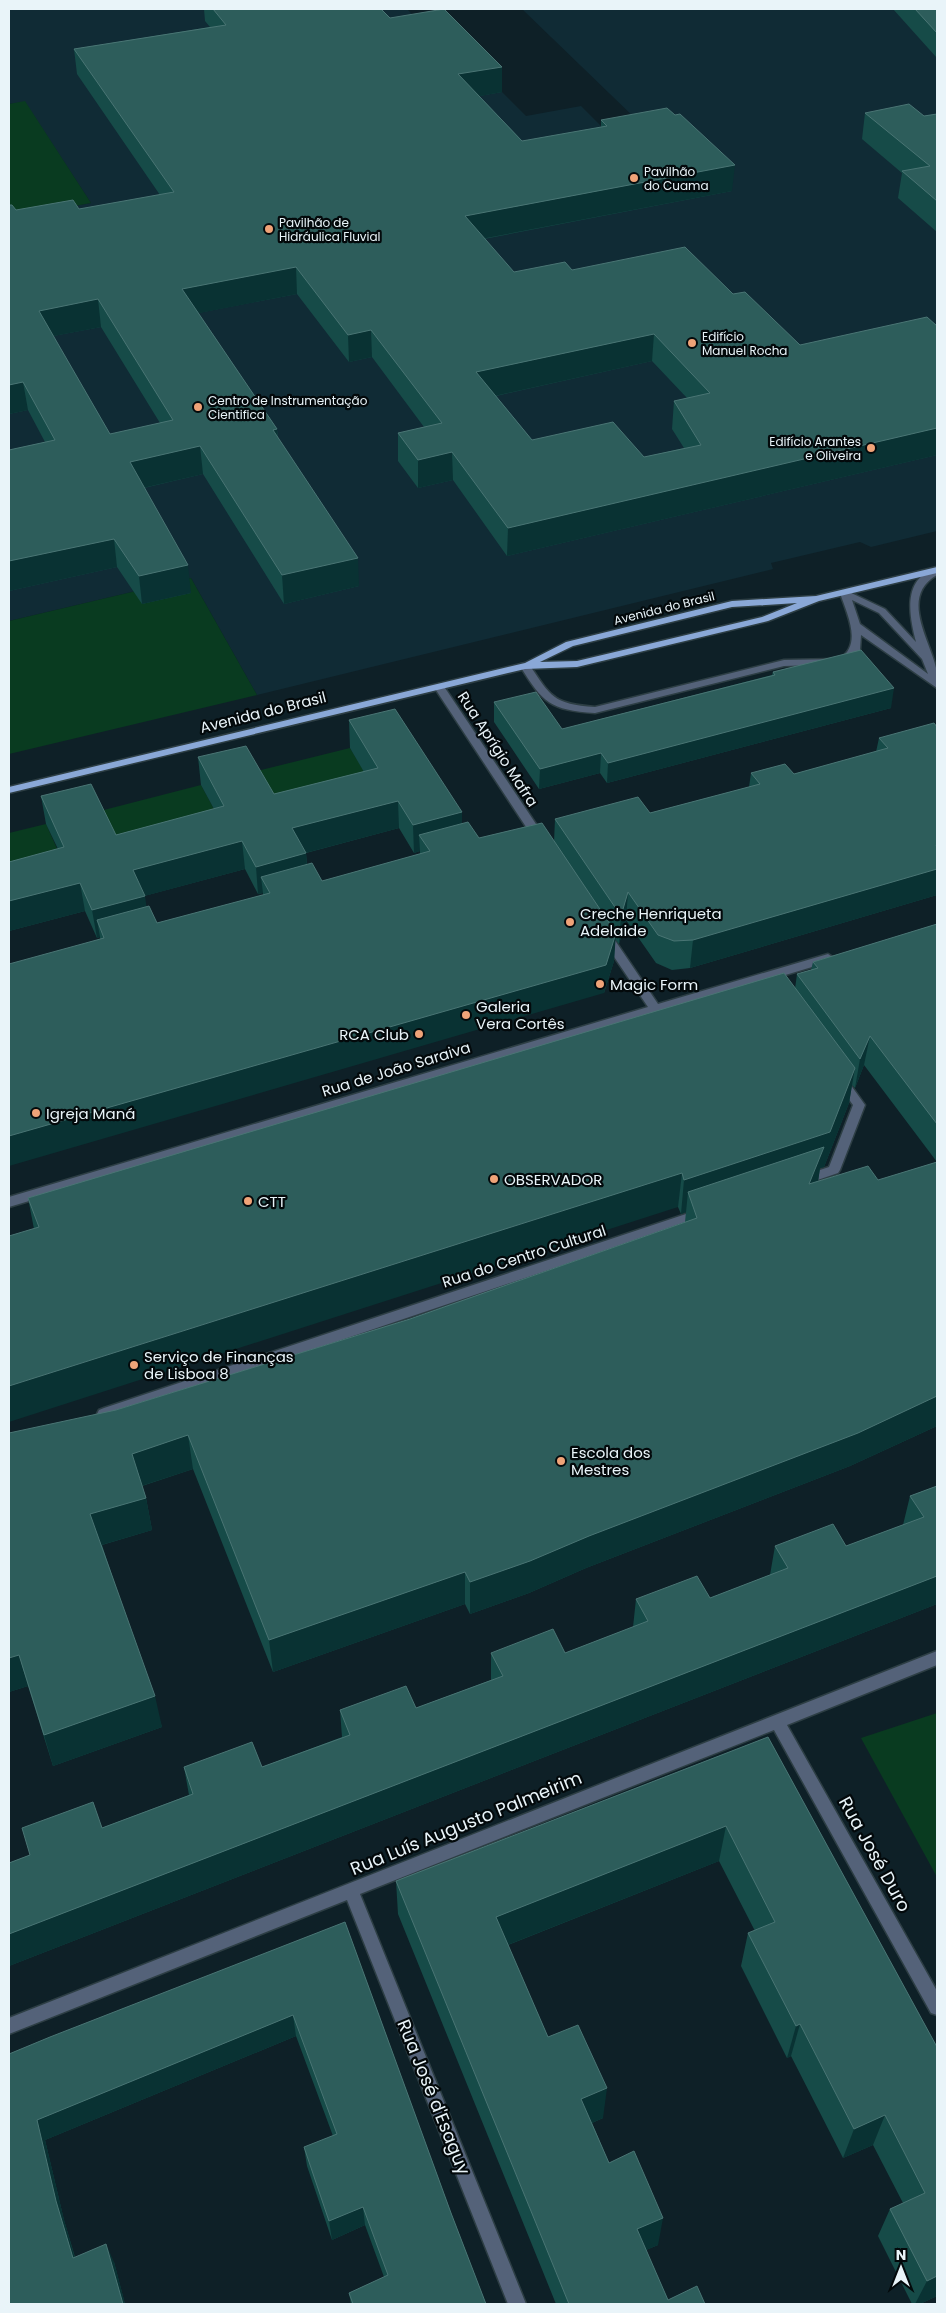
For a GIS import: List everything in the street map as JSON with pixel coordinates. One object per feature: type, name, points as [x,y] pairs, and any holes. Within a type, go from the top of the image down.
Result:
[{"type":"main road","name":"Avenida do Brasil","points":[[525,666],[570,644],[732,604],[816,599],[937,570]]},
{"type":"main road","name":"Avenida do Brasil","points":[[9,790],[525,666],[577,664],[765,619],[816,599]]},
{"type":"street","points":[[937,570],[921,582],[915,602],[918,630],[937,684]]},
{"type":"street","points":[[845,593],[882,611],[927,659]]},
{"type":"street","points":[[525,666],[543,696],[566,708],[595,710],[784,663],[841,662],[849,659],[858,641],[845,593]]},
{"type":"street","points":[[854,625],[937,684]]},
{"type":"street","name":"Rua Aprígio Mafra","points":[[439,686],[527,828],[548,851]]},
{"type":"street","points":[[602,930],[655,1009]]},
{"type":"street","name":"Rua de João Saraiva","points":[[9,1202],[838,955]]},
{"type":"street","points":[[765,977],[774,990]]},
{"type":"street","points":[[787,1186],[834,1170],[859,1105],[830,1066]]},
{"type":"street","name":"Rua do Centro Cultural","points":[[94,1417],[712,1211]]},
{"type":"street","name":"Rua Luís Augusto Palmeirim","points":[[9,2026],[937,1658]]},
{"type":"street","name":"Rua José Duro","points":[[777,1721],[937,2007]]},
{"type":"street","name":"Rua José d'Esaguy","points":[[351,1891],[517,2304]]},
{"type":"shaded area","points":[[9,9],[407,9],[433,36],[502,92],[526,116],[581,106],[604,129],[639,122],[522,9],[937,9],[937,531],[871,547],[860,542],[771,563],[773,569],[257,695],[191,578],[9,621],[9,218],[91,203],[25,102],[9,104]]},
{"type":"green space","points":[[25,101],[91,203],[9,218],[9,104]]},
{"type":"green space","points":[[191,578],[257,695],[9,754],[9,621]]},
{"type":"green space","points":[[350,748],[383,802],[286,820],[249,773]]},
{"type":"green space","points":[[201,785],[228,835],[130,860],[96,812]]},
{"type":"green space","points":[[46,824],[72,882],[9,891],[9,833]]},
{"type":"green space","points":[[937,1713],[937,1877],[861,1738]]},
{"type":"building","points":[[213,9],[381,9],[390,18],[444,9],[502,67],[458,74],[522,141],[607,126],[601,120],[667,108],[675,115],[680,114],[735,165],[465,216],[514,272],[565,262],[572,270],[685,247],[733,294],[745,292],[800,345],[927,317],[937,326],[937,428],[508,528],[452,452],[418,460],[398,433],[442,423],[371,330],[348,335],[296,267],[182,289],[277,429],[273,430],[358,558],[282,575],[200,446],[130,462],[188,565],[139,576],[114,539],[9,561],[9,450],[55,440],[23,382],[9,385],[9,205],[12,205],[16,210],[73,200],[79,209],[174,192],[74,49],[226,25]],"holes":[[[98,299],[173,420],[110,434],[39,311]],[[654,334],[710,393],[674,401],[701,445],[644,457],[613,422],[532,440],[476,372]]]},
{"type":"building","points":[[915,9],[937,9],[937,33]]},
{"type":"building","points":[[909,104],[924,116],[937,114],[937,201],[902,171],[930,166],[865,113]]},
{"type":"building","points":[[861,650],[894,688],[608,763],[601,753],[540,769],[494,702],[536,692],[562,729],[775,675],[773,672]]},
{"type":"building","points":[[395,709],[462,812],[413,825],[398,801],[292,828],[306,853],[256,867],[242,841],[133,870],[145,896],[92,910],[80,883],[9,901],[9,862],[64,847],[41,796],[91,784],[116,835],[224,806],[198,757],[246,746],[274,794],[378,768],[349,720]]},
{"type":"building","points":[[934,723],[937,727],[937,869],[693,940],[674,941],[658,935],[628,892],[621,916],[555,819],[638,797],[650,813],[760,784],[751,773],[785,764],[794,774],[888,748],[879,738]]},
{"type":"building","points":[[468,822],[479,838],[542,823],[616,933],[606,965],[9,1136],[9,964],[104,938],[97,920],[149,906],[157,923],[270,893],[261,877],[312,863],[322,881],[430,851],[419,835]]},
{"type":"building","points":[[937,924],[937,1124],[870,1036],[860,1059],[797,974],[818,968],[813,962]]},
{"type":"building","points":[[784,973],[855,1068],[830,1132],[684,1180],[682,1173],[9,1386],[9,1236],[39,1227],[28,1198]]},
{"type":"building","points":[[824,1147],[809,1184],[868,1166],[878,1180],[937,1162],[937,1396],[858,1433],[589,1536],[530,1561],[470,1582],[465,1572],[269,1640],[188,1435],[132,1454],[146,1498],[90,1514],[155,1696],[44,1735],[19,1655],[9,1658],[9,1433],[116,1410],[410,1319],[697,1218],[688,1192]]},
{"type":"building","points":[[937,1486],[937,1576],[9,1934],[9,1863],[30,1855],[22,1828],[93,1802],[102,1828],[193,1794],[184,1767],[252,1742],[262,1767],[350,1735],[340,1710],[406,1686],[416,1708],[503,1676],[491,1653],[553,1629],[565,1653],[648,1621],[636,1599],[697,1576],[710,1598],[788,1568],[775,1546],[833,1524],[846,1546],[924,1517],[910,1496]]},
{"type":"building","points":[[768,1737],[937,2047],[937,2276],[927,2281],[890,2209],[925,2193],[885,2115],[854,2129],[800,2024],[796,2026],[748,1933],[775,1922],[726,1826],[496,1917],[548,2037],[578,2025],[607,2088],[581,2099],[609,2163],[634,2151],[663,2218],[637,2229],[668,2300],[697,2286],[705,2304],[569,2304],[396,1881]]},
{"type":"building","points":[[345,1922],[486,2304],[353,2304],[349,2293],[388,2275],[363,2207],[329,2221],[304,2147],[337,2134],[293,2015],[37,2120],[56,2201],[73,2258],[106,2244],[123,2304],[9,2304],[9,2054]]},
{"type":"place","name":"Pavilhão do Cuama","points":[[634,178]]},
{"type":"place","name":"Pavilhão de Hidráulica Fluvial","points":[[269,229]]},
{"type":"place","name":"Edifício Manuel Rocha","points":[[692,343]]},
{"type":"place","name":"Centro de Instrumentação Cientifica","points":[[198,407]]},
{"type":"place","name":"Edifício Arantes e Oliveira","points":[[871,448]]},
{"type":"place","name":"Creche Henriqueta Adelaide","points":[[570,922]]},
{"type":"place","name":"Magic Form","points":[[600,984]]},
{"type":"place","name":"Galeria Vera Cortês","points":[[466,1015]]},
{"type":"place","name":"RCA Club","points":[[419,1034]]},
{"type":"place","name":"Igreja Maná","points":[[36,1113]]},
{"type":"place","name":"OBSERVADOR","points":[[494,1179]]},
{"type":"place","name":"CTT","points":[[248,1201]]},
{"type":"place","name":"Serviço de Finanças de Lisboa 8","points":[[134,1365]]},
{"type":"place","name":"Escola dos Mestres","points":[[561,1461]]}]
